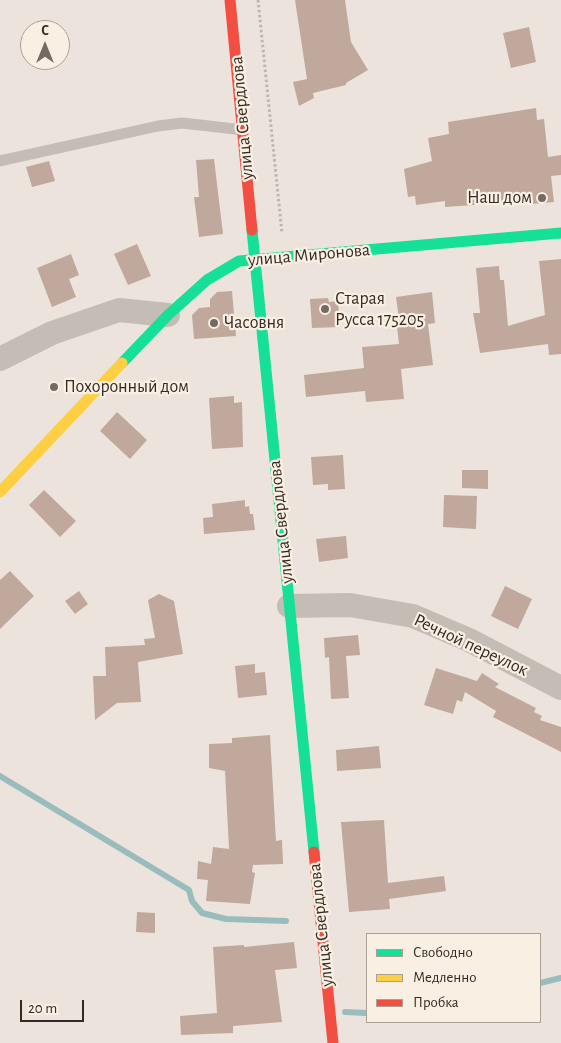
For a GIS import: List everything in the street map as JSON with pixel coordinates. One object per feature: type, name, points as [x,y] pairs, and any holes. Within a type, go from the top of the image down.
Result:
[{"type":"street","name":"улица Свердлова","points":[[230,0],[244,130],[254,260],[333,1043]]},
{"type":"street","name":"улица Миронова","points":[[0,492],[168,315],[207,280],[239,262],[561,233]]},
{"type":"street","points":[[0,359],[52,333],[119,310],[168,315]]},
{"type":"street","name":"Речной переулок","points":[[289,606],[350,605],[413,616],[469,640],[561,688]]},
{"type":"lane","points":[[0,161],[158,126],[182,123],[244,130]]},
{"type":"path","points":[[258,0],[282,237]]},
{"type":"building","points":[[295,0],[345,0],[351,42],[368,70],[346,83],[346,85],[313,93],[314,98],[299,106],[293,82],[307,79]]},
{"type":"building","points":[[529,27],[536,62],[511,68],[503,33]]},
{"type":"building","points":[[536,108],[537,120],[544,119],[548,157],[561,155],[561,175],[551,176],[554,202],[532,204],[532,201],[445,207],[445,201],[416,205],[415,196],[408,197],[404,169],[432,161],[428,138],[449,134],[448,122]]},
{"type":"building","points":[[214,159],[223,234],[199,237],[194,197],[199,197],[196,160]]},
{"type":"building","points":[[49,161],[55,181],[32,187],[26,167]]},
{"type":"building","points":[[137,244],[151,276],[128,285],[114,254]]},
{"type":"building","points":[[71,254],[79,275],[69,279],[76,297],[52,307],[37,268]]},
{"type":"building","points":[[561,259],[561,354],[549,355],[548,344],[480,353],[473,313],[480,313],[476,268],[499,266],[500,280],[504,280],[508,326],[545,315],[539,261]]},
{"type":"building","name":"Часовня","points":[[232,291],[236,336],[194,339],[192,315],[199,308],[210,307],[210,299],[217,292]]},
{"type":"building","points":[[432,292],[435,323],[428,324],[433,365],[401,369],[404,399],[366,402],[365,391],[306,397],[304,375],[364,368],[362,347],[399,344],[397,327],[400,326],[396,297]]},
{"type":"building","name":"Старая Русса 175205","points":[[328,298],[329,302],[338,301],[340,327],[312,328],[310,299]]},
{"type":"building","points":[[234,396],[234,403],[242,402],[243,447],[212,449],[209,398]]},
{"type":"building","points":[[117,412],[147,440],[130,459],[100,431]]},
{"type":"building","points":[[343,455],[345,489],[328,490],[328,484],[313,485],[311,457]]},
{"type":"building","points":[[462,470],[488,470],[488,489],[462,488]]},
{"type":"building","points":[[44,490],[76,521],[60,537],[29,505]]},
{"type":"building","points":[[444,495],[477,496],[476,529],[443,527]]},
{"type":"building","points":[[245,500],[245,507],[249,506],[250,514],[253,514],[255,530],[204,534],[203,518],[213,517],[212,504]]},
{"type":"building","points":[[346,536],[348,558],[319,562],[316,539]]},
{"type":"building","points":[[10,571],[34,596],[0,629],[0,580]]},
{"type":"building","points":[[505,586],[532,599],[518,629],[491,616]]},
{"type":"building","points":[[79,591],[88,604],[75,614],[65,601]]},
{"type":"building","points":[[159,594],[174,601],[183,654],[138,662],[141,702],[117,703],[95,720],[93,676],[106,676],[105,647],[145,645],[144,639],[155,638],[148,600]]},
{"type":"building","points":[[358,635],[360,655],[346,656],[349,698],[331,699],[329,657],[325,658],[324,638]]},
{"type":"building","points":[[255,664],[255,673],[265,672],[267,695],[238,698],[235,666]]},
{"type":"building","points":[[436,668],[477,681],[482,673],[499,684],[495,687],[536,708],[534,712],[542,716],[540,720],[561,727],[561,752],[493,717],[496,711],[465,692],[462,702],[457,700],[453,714],[424,705]]},
{"type":"building","points":[[270,735],[276,841],[282,840],[283,864],[253,865],[252,872],[255,873],[250,904],[206,901],[208,880],[197,879],[198,861],[211,864],[213,847],[229,849],[225,771],[209,768],[209,744],[232,743],[232,738]]},
{"type":"building","points":[[379,746],[381,768],[337,771],[336,750]]},
{"type":"building","points":[[384,820],[388,883],[444,876],[446,891],[389,899],[390,909],[349,912],[341,822]]},
{"type":"building","points":[[137,912],[155,913],[155,933],[136,932]]},
{"type":"building","points":[[294,942],[297,968],[275,970],[282,1022],[233,1026],[233,1033],[181,1035],[180,1016],[217,1013],[213,947],[244,945],[244,947]]},
{"type":"waterway","points":[[0,776],[189,890],[192,901],[202,913],[226,919],[286,921]]},
{"type":"waterway","points":[[541,983],[561,978]]},
{"type":"waterway","points":[[345,1012],[366,1013]]},
{"type":"traffic: fast","points":[[252,230],[314,852]]},
{"type":"traffic: fast","points":[[122,363],[168,315],[207,280],[239,261],[561,233]]},
{"type":"traffic: slow","points":[[0,492],[122,363]]},
{"type":"traffic: jam","points":[[230,0],[252,230]]},
{"type":"traffic: jam","points":[[314,852],[333,1043]]},
{"type":"place","name":"Наш дом","points":[[542,198]]},
{"type":"place","name":"Старая Русса 175205","points":[[325,309]]},
{"type":"place","name":"Часовня","points":[[214,323]]},
{"type":"place","name":"Похоронный дом","points":[[54,387]]}]
